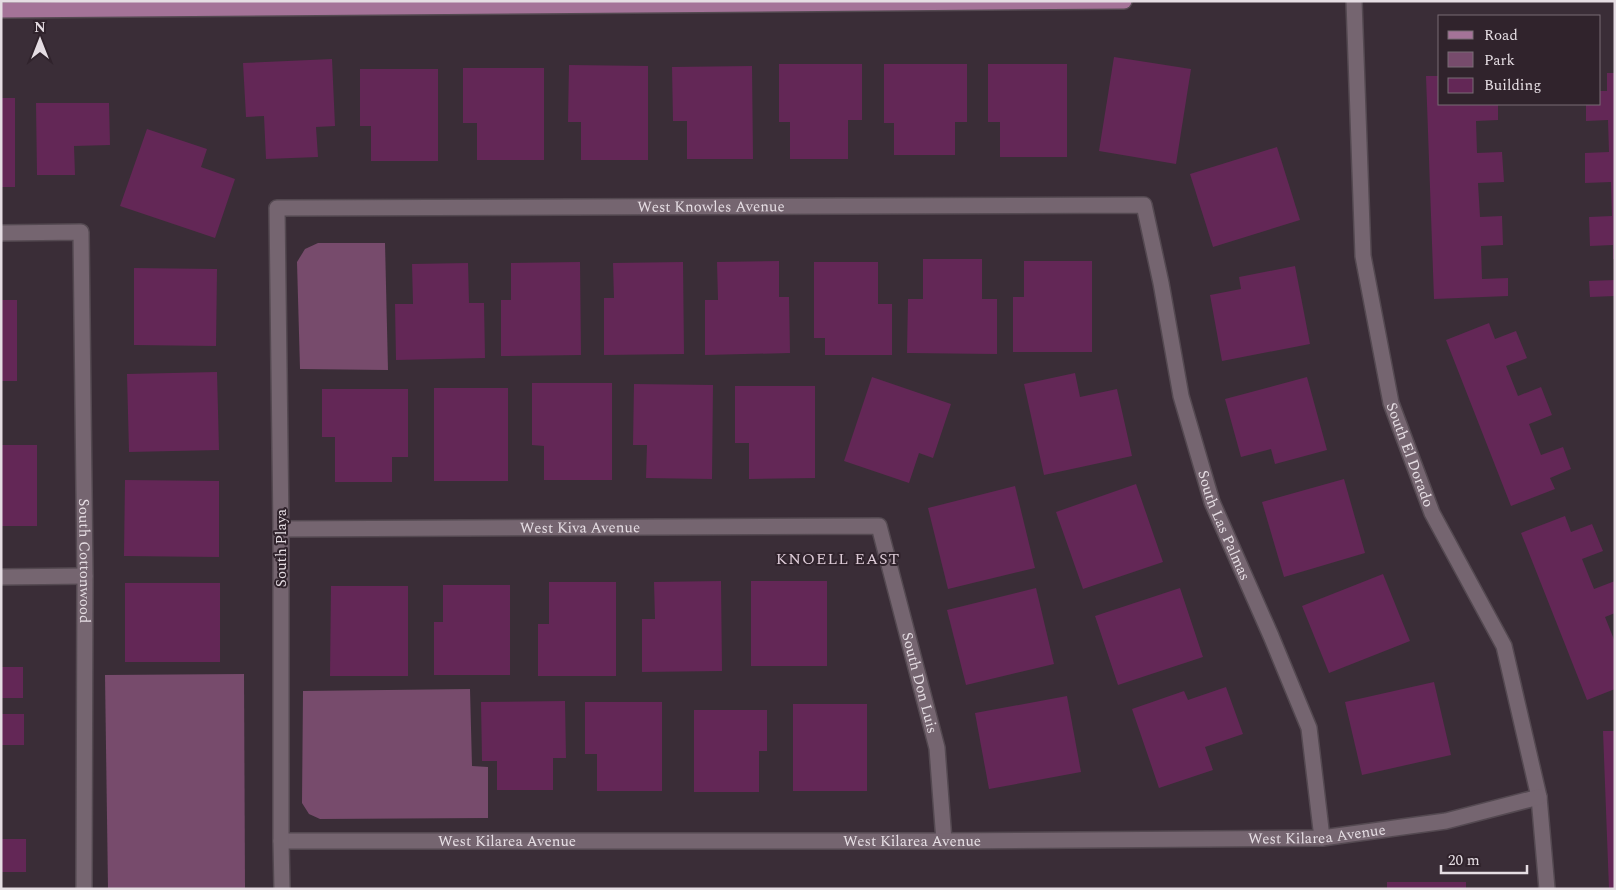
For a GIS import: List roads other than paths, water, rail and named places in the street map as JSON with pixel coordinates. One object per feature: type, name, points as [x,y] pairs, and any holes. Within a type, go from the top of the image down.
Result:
[{"type":"main road","points":[[1,10],[1124,1]]},
{"type":"street","name":"South El Dorado","points":[[1354,1],[1364,256],[1391,403],[1432,513],[1504,646],[1539,797],[1547,889]]},
{"type":"street","name":"West Knowles Avenue","points":[[277,208],[1144,205]]},
{"type":"street","name":"South Las Palmas","points":[[1144,205],[1161,283],[1181,396],[1212,502],[1309,728],[1322,838]]},
{"type":"street","name":"South Playa","points":[[277,208],[281,529],[282,889]]},
{"type":"street","name":"South Cottonwood","points":[[1,233],[81,232],[85,576],[84,889]]},
{"type":"street","name":"West Kiva Avenue","points":[[281,529],[879,526]]},
{"type":"street","name":"South Don Luis","points":[[879,526],[937,748],[944,841]]},
{"type":"street","points":[[1,577],[85,576]]},
{"type":"street","name":"West Kilarea Avenue","points":[[281,841],[944,841],[1322,838],[1446,821],[1539,797]]},
{"type":"district","name":"KNOELL EAST","points":[[838,559]]}]
